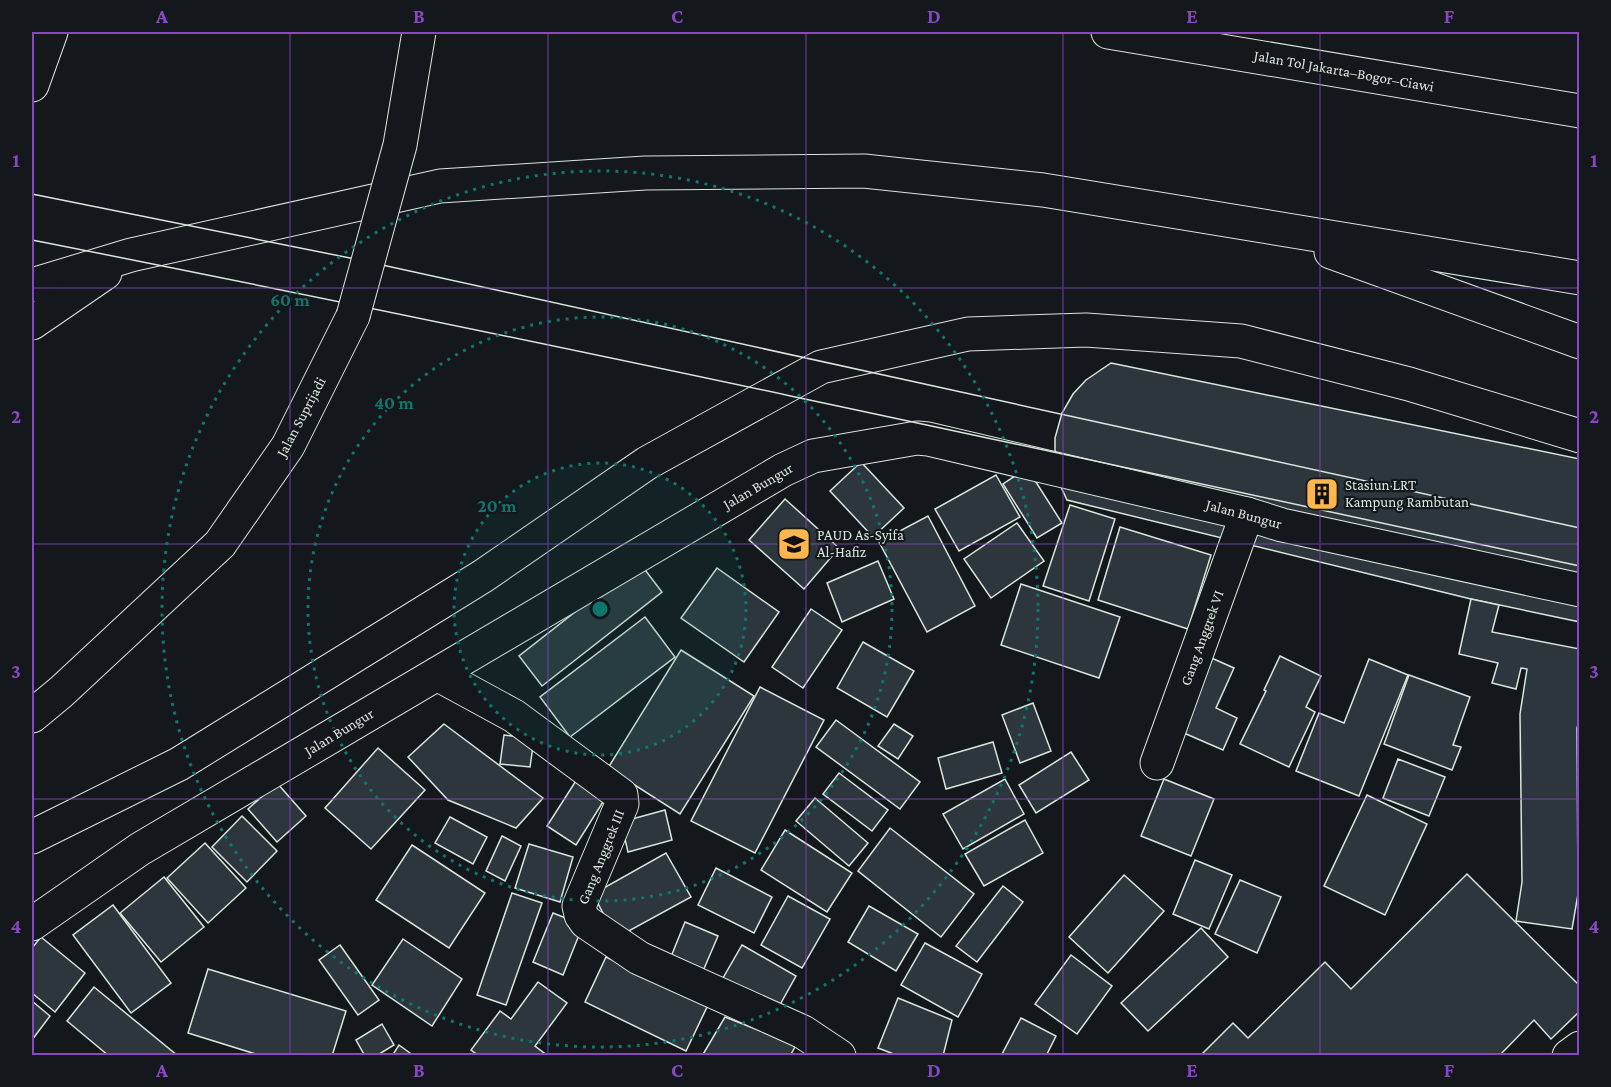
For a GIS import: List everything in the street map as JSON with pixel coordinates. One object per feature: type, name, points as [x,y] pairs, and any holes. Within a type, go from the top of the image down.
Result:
[{"type":"main road","points":[[32,85],[51,32]]},
{"type":"main road","name":"Jalan Suprijadi","points":[[32,716],[61,692],[220,544],[288,446],[353,316],[400,145],[419,32]]},
{"type":"main road","name":"Jalan Tol Jakarta–Bogor–Ciawi","points":[[1108,32],[1580,111]]},
{"type":"main road","points":[[32,285],[131,255],[440,186],[645,172],[864,171],[1043,190],[1580,278]]},
{"type":"main road","points":[[1256,225],[1580,342]]},
{"type":"main road","points":[[32,323],[131,255]]},
{"type":"main road","points":[[32,837],[179,764],[483,576],[647,463],[821,367],[968,334],[1086,330],[1241,341],[1409,384],[1580,436]]},
{"type":"main road","name":"Jalan Bungur","points":[[32,924],[140,849],[783,470],[824,453],[917,438],[928,439],[1247,514],[1282,525],[1580,590]]},
{"type":"main road","name":"Gang Anggrek VI","points":[[1157,763],[1247,514]]},
{"type":"main road","name":"Gang Anggrek III","points":[[437,674],[514,716],[621,795],[622,804],[579,906],[580,915],[586,922],[639,958],[803,1032],[839,1056]]},
{"type":"main road","points":[[1569,1056],[1580,1048]]},
{"type":"building","name":"Stasiun LRT Kampung Rambutan","points":[[1111,363],[1580,459],[1580,622],[1471,599],[1067,500],[1061,487],[1055,461],[1055,438],[1062,413],[1073,394],[1086,380]]},
{"type":"building","points":[[861,462],[904,508],[873,537],[830,491]]},
{"type":"building","points":[[1027,468],[1062,523],[1037,538],[1003,484]]},
{"type":"building","points":[[996,475],[1020,517],[959,551],[935,509]]},
{"type":"building","name":"PAUD As-Syifa Al-Hafiz","points":[[785,499],[839,548],[804,589],[749,540]]},
{"type":"building","points":[[1070,505],[1115,519],[1089,601],[1043,586]]},
{"type":"building","points":[[928,516],[975,606],[927,632],[879,542]]},
{"type":"building","points":[[1017,523],[1044,561],[991,598],[964,559]]},
{"type":"building","points":[[1120,527],[1211,555],[1188,629],[1098,600]]},
{"type":"building","points":[[878,561],[894,599],[842,622],[827,583]]},
{"type":"building","points":[[639,562],[662,592],[542,686],[519,656]]},
{"type":"building","points":[[717,568],[779,612],[744,662],[681,618]]},
{"type":"building","points":[[1021,584],[1120,617],[1099,678],[1001,645]]},
{"type":"building","points":[[1471,599],[1499,605],[1492,632],[1580,649],[1580,717],[1577,728],[1578,894],[1572,929],[1516,921],[1522,882],[1520,714],[1527,669],[1521,668],[1516,689],[1492,683],[1498,663],[1459,654]]},
{"type":"building","points":[[811,609],[842,630],[803,688],[772,667]]},
{"type":"building","points":[[645,617],[675,657],[570,737],[540,697]]},
{"type":"building","points":[[863,642],[914,671],[887,717],[837,688]]},
{"type":"building","points":[[681,650],[754,696],[680,814],[608,768]]},
{"type":"building","points":[[1207,656],[1234,668],[1216,708],[1237,718],[1223,750],[1177,730]]},
{"type":"building","points":[[1280,656],[1321,676],[1306,707],[1315,712],[1289,767],[1240,744]]},
{"type":"building","points":[[1369,659],[1408,675],[1359,796],[1296,771],[1319,713],[1344,723]]},
{"type":"building","points":[[1409,675],[1470,697],[1453,745],[1461,747],[1452,770],[1384,744]]},
{"type":"building","points":[[760,687],[824,720],[755,853],[691,821]]},
{"type":"building","points":[[1033,703],[1051,751],[1020,763],[1002,715]]},
{"type":"building","points":[[836,720],[920,782],[900,809],[816,747]]},
{"type":"building","points":[[444,724],[543,798],[516,828],[448,800],[408,757]]},
{"type":"building","points":[[894,724],[913,736],[898,759],[878,746]]},
{"type":"building","points":[[504,735],[534,739],[530,767],[500,764]]},
{"type":"building","points":[[993,742],[1002,773],[946,789],[938,758]]},
{"type":"building","points":[[378,748],[425,790],[371,849],[325,808]]},
{"type":"building","points":[[1071,752],[1089,780],[1036,813],[1019,785]]},
{"type":"building","points":[[1398,759],[1445,777],[1429,816],[1383,798]]},
{"type":"building","points":[[839,773],[888,810],[872,831],[823,794]]},
{"type":"building","points":[[579,776],[608,794],[576,845],[547,826]]},
{"type":"building","points":[[1005,779],[1024,814],[963,849],[943,814]]},
{"type":"building","points":[[1164,779],[1214,799],[1191,856],[1141,836]]},
{"type":"building","points":[[277,783],[306,816],[277,842],[248,809]]},
{"type":"building","points":[[1367,795],[1427,824],[1385,915],[1324,886]]},
{"type":"building","points":[[815,798],[868,843],[849,866],[796,821]]},
{"type":"building","points":[[665,810],[672,840],[628,852],[621,822]]},
{"type":"building","points":[[242,816],[277,851],[247,882],[212,847]]},
{"type":"building","points":[[450,817],[487,837],[473,864],[435,843]]},
{"type":"building","points":[[1025,820],[1043,853],[984,886],[965,854]]},
{"type":"building","points":[[890,828],[974,894],[941,937],[858,871]]},
{"type":"building","points":[[785,830],[852,873],[827,912],[761,870]]},
{"type":"building","points":[[502,836],[521,846],[505,881],[486,871]]},
{"type":"building","points":[[205,843],[246,888],[208,923],[167,878]]},
{"type":"building","points":[[529,844],[573,857],[560,902],[515,888]]},
{"type":"building","points":[[412,845],[485,893],[449,948],[376,900]]},
{"type":"building","points":[[666,853],[691,897],[616,938],[593,894]]},
{"type":"building","points":[[1195,860],[1232,875],[1209,929],[1173,914]]},
{"type":"building","points":[[716,868],[772,897],[754,933],[698,905]]},
{"type":"building","points":[[1467,874],[1580,986],[1580,1011],[1551,1039],[1534,1020],[1499,1056],[1200,1056],[1233,1023],[1248,1038],[1325,962],[1351,989]]},
{"type":"building","points":[[1124,875],[1164,911],[1108,973],[1069,937]]},
{"type":"building","points":[[164,877],[204,927],[161,962],[120,913]]},
{"type":"building","points":[[1240,880],[1281,897],[1257,953],[1215,934]]},
{"type":"building","points":[[1003,886],[1023,902],[977,962],[956,946]]},
{"type":"building","points":[[512,893],[542,903],[506,1005],[477,995]]},
{"type":"building","points":[[788,896],[830,919],[802,968],[761,945]]},
{"type":"building","points":[[113,905],[171,983],[131,1013],[73,935]]},
{"type":"building","points":[[869,906],[918,934],[896,971],[848,942]]},
{"type":"building","points":[[553,913],[583,925],[563,975],[533,962]]},
{"type":"building","points":[[685,922],[718,936],[700,978],[668,964]]},
{"type":"building","points":[[1201,928],[1228,957],[1148,1031],[1121,1003]]},
{"type":"building","points":[[41,937],[85,973],[55,1012],[32,993],[32,948]]},
{"type":"building","points":[[403,939],[462,979],[432,1026],[372,985]]},
{"type":"building","points":[[925,943],[982,974],[958,1017],[901,985]]},
{"type":"building","points":[[340,945],[379,1000],[358,1015],[319,960]]},
{"type":"building","points":[[742,945],[796,976],[777,1010],[723,978]]},
{"type":"building","points":[[1071,955],[1112,986],[1077,1034],[1035,1004]]},
{"type":"building","points":[[606,957],[708,1005],[686,1051],[585,1002]]},
{"type":"building","points":[[208,969],[346,1011],[332,1056],[262,1056],[188,1033]]},
{"type":"building","points":[[538,982],[567,1003],[535,1046],[548,1056],[479,1056],[471,1050],[500,1011],[511,1019]]},
{"type":"building","points":[[94,987],[178,1056],[109,1056],[67,1021]]},
{"type":"building","points":[[898,998],[952,1020],[943,1056],[899,1056],[878,1048]]},
{"type":"building","points":[[32,1001],[50,1016],[32,1040]]},
{"type":"building","points":[[725,1017],[796,1045],[790,1056],[702,1056]]},
{"type":"building","points":[[1021,1018],[1056,1036],[1046,1056],[1001,1056]]},
{"type":"building","points":[[382,1024],[394,1045],[376,1056],[365,1056],[356,1040]]},
{"type":"building","points":[[399,1045],[414,1056],[392,1056]]},
{"type":"tram line","points":[[32,194],[355,259],[1580,528]]},
{"type":"tram line","points":[[32,240],[613,358],[1580,566]]},
{"type":"place","name":"Stasiun LRT Kampung Rambutan","points":[[1322,494]]},
{"type":"place","name":"PAUD As-Syifa Al-Hafiz","points":[[794,544]]}]
